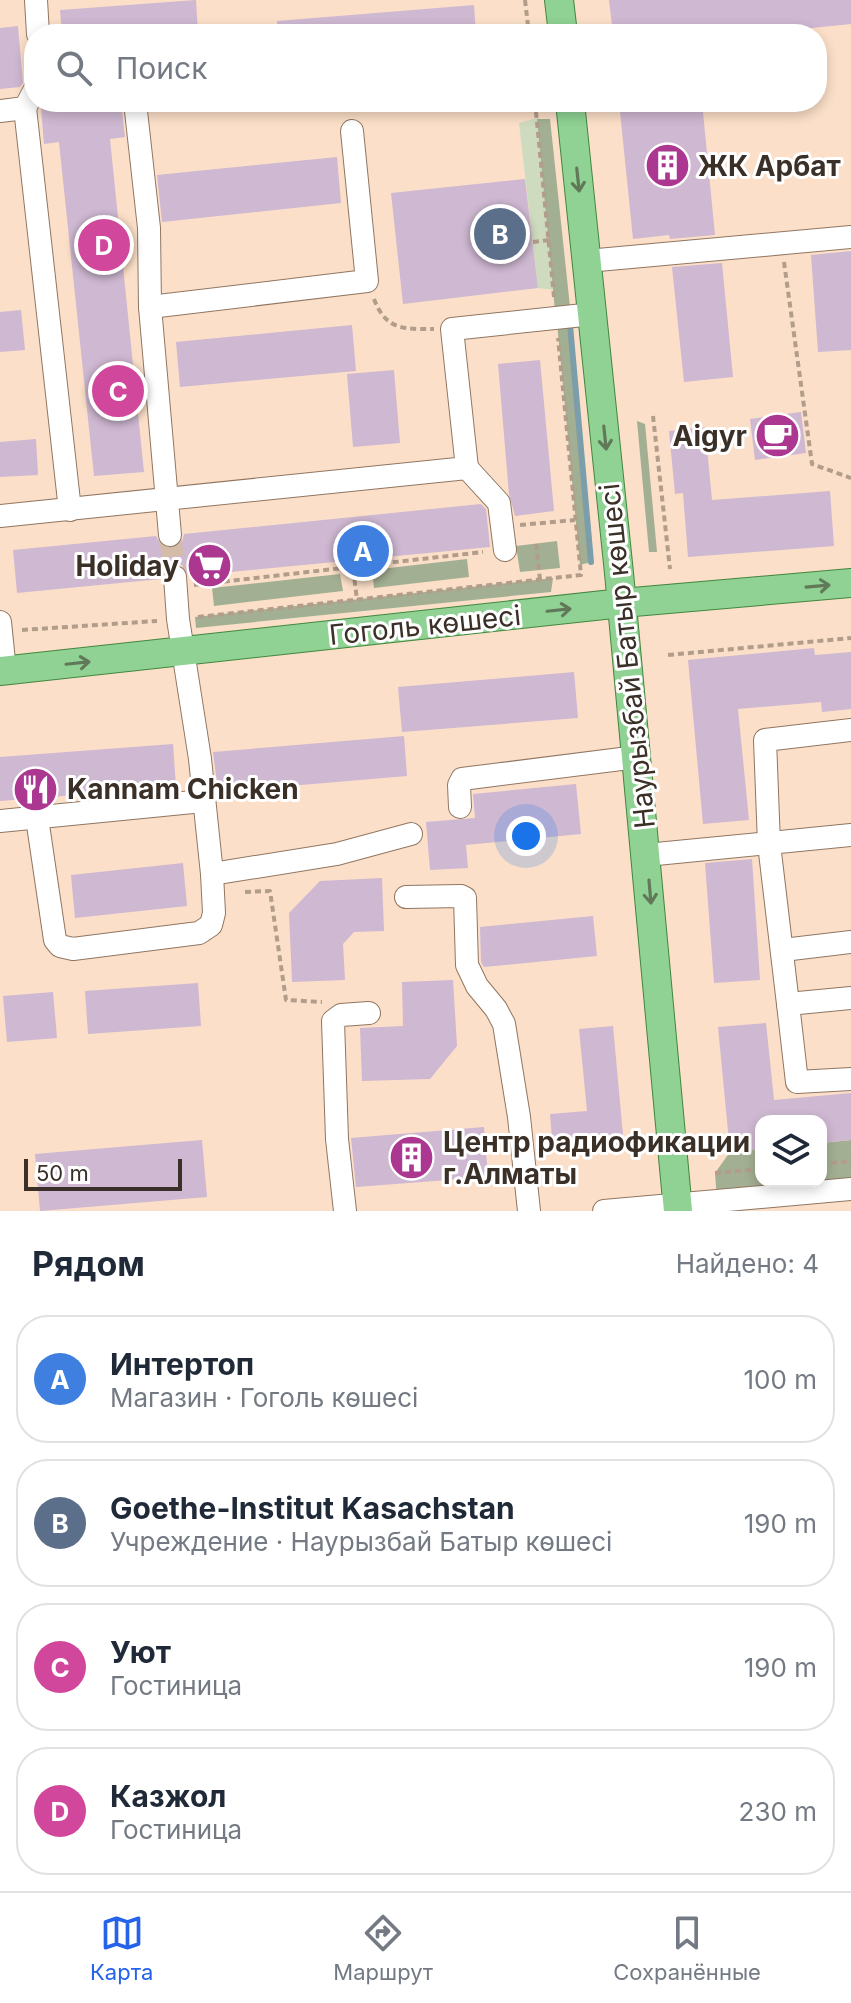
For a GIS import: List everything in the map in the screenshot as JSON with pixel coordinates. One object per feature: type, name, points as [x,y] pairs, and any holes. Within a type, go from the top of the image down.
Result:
[{"type":"main road","points":[[559,0],[562,24]]},
{"type":"main road","name":"Наурызбай Батыр көшесі","points":[[571,112],[622,603],[678,1207]]},
{"type":"main road","name":"Гоголь көшесі","points":[[2,671],[622,603],[851,583]]},
{"type":"street","points":[[36,0],[37,24]]},
{"type":"street","points":[[0,111],[24,101]]},
{"type":"street","points":[[31,112],[70,510]]},
{"type":"street","points":[[136,112],[149,228],[150,307],[170,535]]},
{"type":"street","points":[[150,307],[367,281],[352,131]]},
{"type":"street","points":[[587,261],[851,237]]},
{"type":"street","points":[[505,550],[499,503],[467,468],[452,329],[593,314]]},
{"type":"street","points":[[0,516],[467,468]]},
{"type":"street","points":[[37,818],[55,940],[60,946],[73,949],[199,933],[211,925],[214,913],[212,884],[185,651],[189,614],[175,577]]},
{"type":"street","points":[[0,622],[2,671]]},
{"type":"street","points":[[851,730],[765,740],[769,844],[797,1082],[851,1079]]},
{"type":"street","points":[[460,807],[459,785],[462,779],[637,757]]},
{"type":"street","points":[[0,821],[203,801]]},
{"type":"street","points":[[212,884],[411,834]]},
{"type":"street","points":[[646,855],[851,835]]},
{"type":"street","points":[[406,897],[465,898],[467,965],[477,986],[504,1024],[519,1117],[529,1211]]},
{"type":"street","points":[[783,950],[851,942]]},
{"type":"street","points":[[788,1004],[851,1001]]},
{"type":"street","points":[[345,1211],[337,1139],[333,1021],[336,1016],[369,1013]]},
{"type":"street","points":[[604,1211],[848,1196]]},
{"type":"path","points":[[525,0],[528,24]]},
{"type":"path","points":[[1,631],[357,600],[581,575],[536,112]]},
{"type":"path","points":[[533,242],[549,240]]},
{"type":"path","points":[[782,243],[812,464],[851,478]]},
{"type":"path","points":[[367,281],[379,312],[400,329],[452,329]]},
{"type":"path","points":[[653,416],[670,569]]},
{"type":"path","points":[[502,527],[576,520]]},
{"type":"path","points":[[536,544],[540,580]]},
{"type":"path","points":[[193,596],[192,585],[505,550]]},
{"type":"path","points":[[352,560],[357,600]]},
{"type":"path","points":[[668,655],[851,638]]},
{"type":"path","points":[[212,884],[270,891],[286,1000],[335,1003],[336,1016]]},
{"type":"path","points":[[827,1163],[851,1161]]},
{"type":"path","points":[[715,1173],[755,1170]]},
{"type":"green space","points":[[537,118],[554,290],[538,288],[519,123]]},
{"type":"green space","points":[[537,119],[550,119],[570,307],[555,311]]},
{"type":"green space","points":[[557,323],[570,325],[591,562],[580,565]]},
{"type":"green space","points":[[637,421],[645,424],[657,552],[649,552]]},
{"type":"green space","points":[[557,541],[560,568],[520,572],[516,546]]},
{"type":"green space","points":[[467,559],[469,577],[374,588],[372,570]]},
{"type":"green space","points":[[340,574],[343,591],[214,606],[212,588]]},
{"type":"green space","points":[[553,578],[551,592],[196,628],[195,617]]},
{"type":"green space","points":[[851,1140],[851,1188],[717,1200],[715,1173],[730,1152],[755,1150],[755,1187],[827,1187],[827,1142]]},
{"type":"building","points":[[196,0],[197,24],[61,24],[60,10]]},
{"type":"building","points":[[609,0],[851,0],[851,24],[612,24]]},
{"type":"building","points":[[474,5],[475,24],[277,24],[277,21]]},
{"type":"building","points":[[18,26],[23,83],[20,87],[0,89],[0,28]]},
{"type":"building","points":[[41,112],[122,112],[125,137],[110,139],[144,472],[94,476],[59,142],[44,144]]},
{"type":"building","name":"ЖК Арбат","points":[[620,112],[703,112],[715,235],[633,239]]},
{"type":"building","points":[[337,157],[341,203],[162,222],[157,175]]},
{"type":"building","points":[[525,179],[538,288],[403,304],[391,193]]},
{"type":"building","points":[[851,251],[851,350],[818,352],[811,255]]},
{"type":"building","points":[[722,263],[733,377],[684,382],[672,267]]},
{"type":"building","points":[[21,310],[25,350],[0,352],[0,312]]},
{"type":"building","points":[[352,325],[356,371],[180,387],[176,342]]},
{"type":"building","points":[[540,360],[554,511],[515,516],[509,494],[498,364]]},
{"type":"building","points":[[394,370],[400,443],[353,447],[347,374]]},
{"type":"building","name":"Aigyr","points":[[801,412],[806,453],[755,460],[750,419]]},
{"type":"building","points":[[705,427],[712,500],[830,491],[834,546],[688,557],[683,493],[675,494],[669,431]]},
{"type":"building","points":[[36,439],[38,475],[0,477],[0,442]]},
{"type":"building","points":[[481,504],[486,509],[490,547],[189,576],[182,565],[173,563],[163,570],[161,579],[17,593],[13,550],[156,536],[163,547],[172,549],[182,542],[184,534]]},
{"type":"building","points":[[814,648],[815,655],[851,652],[851,709],[822,712],[821,702],[738,709],[749,820],[703,824],[688,660]]},
{"type":"building","points":[[574,672],[578,718],[402,732],[398,687]]},
{"type":"building","points":[[404,736],[407,776],[218,792],[213,752]]},
{"type":"building","points":[[173,744],[176,787],[0,801],[0,757]]},
{"type":"building","points":[[576,784],[581,834],[466,845],[468,868],[430,870],[426,822],[475,818],[473,794]]},
{"type":"building","points":[[752,859],[760,980],[714,983],[705,863]]},
{"type":"building","points":[[183,863],[187,906],[75,918],[71,875]]},
{"type":"building","points":[[382,878],[384,931],[354,932],[343,944],[345,980],[292,982],[289,913],[320,881]]},
{"type":"building","points":[[593,916],[597,956],[484,967],[481,962],[480,927]]},
{"type":"building","points":[[453,980],[457,1046],[430,1079],[362,1081],[360,1028],[403,1026],[402,982]]},
{"type":"building","points":[[198,983],[201,1026],[88,1034],[85,991]]},
{"type":"building","points":[[53,992],[57,1038],[7,1042],[3,996]]},
{"type":"building","points":[[766,1023],[774,1100],[851,1093],[851,1140],[827,1142],[827,1115],[755,1115],[755,1150],[730,1152],[718,1027]]},
{"type":"building","points":[[613,1026],[624,1146],[553,1152],[550,1114],[587,1111],[579,1029]]},
{"type":"building","name":"Центр радиофикации г.Алматы","points":[[484,1127],[488,1177],[356,1187],[351,1138]]},
{"type":"building","points":[[202,1140],[207,1197],[40,1211],[35,1154]]},
{"type":"waterway","points":[[570,325],[591,562]]},
{"type":"tunnel","points":[[170,535],[175,577]]},
{"type":"place","name":"ЖК Арбат","points":[[667,166]]},
{"type":"place","name":"Goethe-Institut Kasachstan","points":[[500,234]]},
{"type":"place","name":"Казжол","points":[[104,245]]},
{"type":"place","name":"Уют","points":[[118,391]]},
{"type":"place","name":"Aigyr","points":[[778,436]]},
{"type":"place","name":"Интертоп","points":[[363,551]]},
{"type":"place","name":"Holiday","points":[[210,566]]},
{"type":"place","name":"Kannam Chicken","points":[[36,789]]},
{"type":"place","name":"Центр радиофикации г.Алматы","points":[[412,1158]]}]
